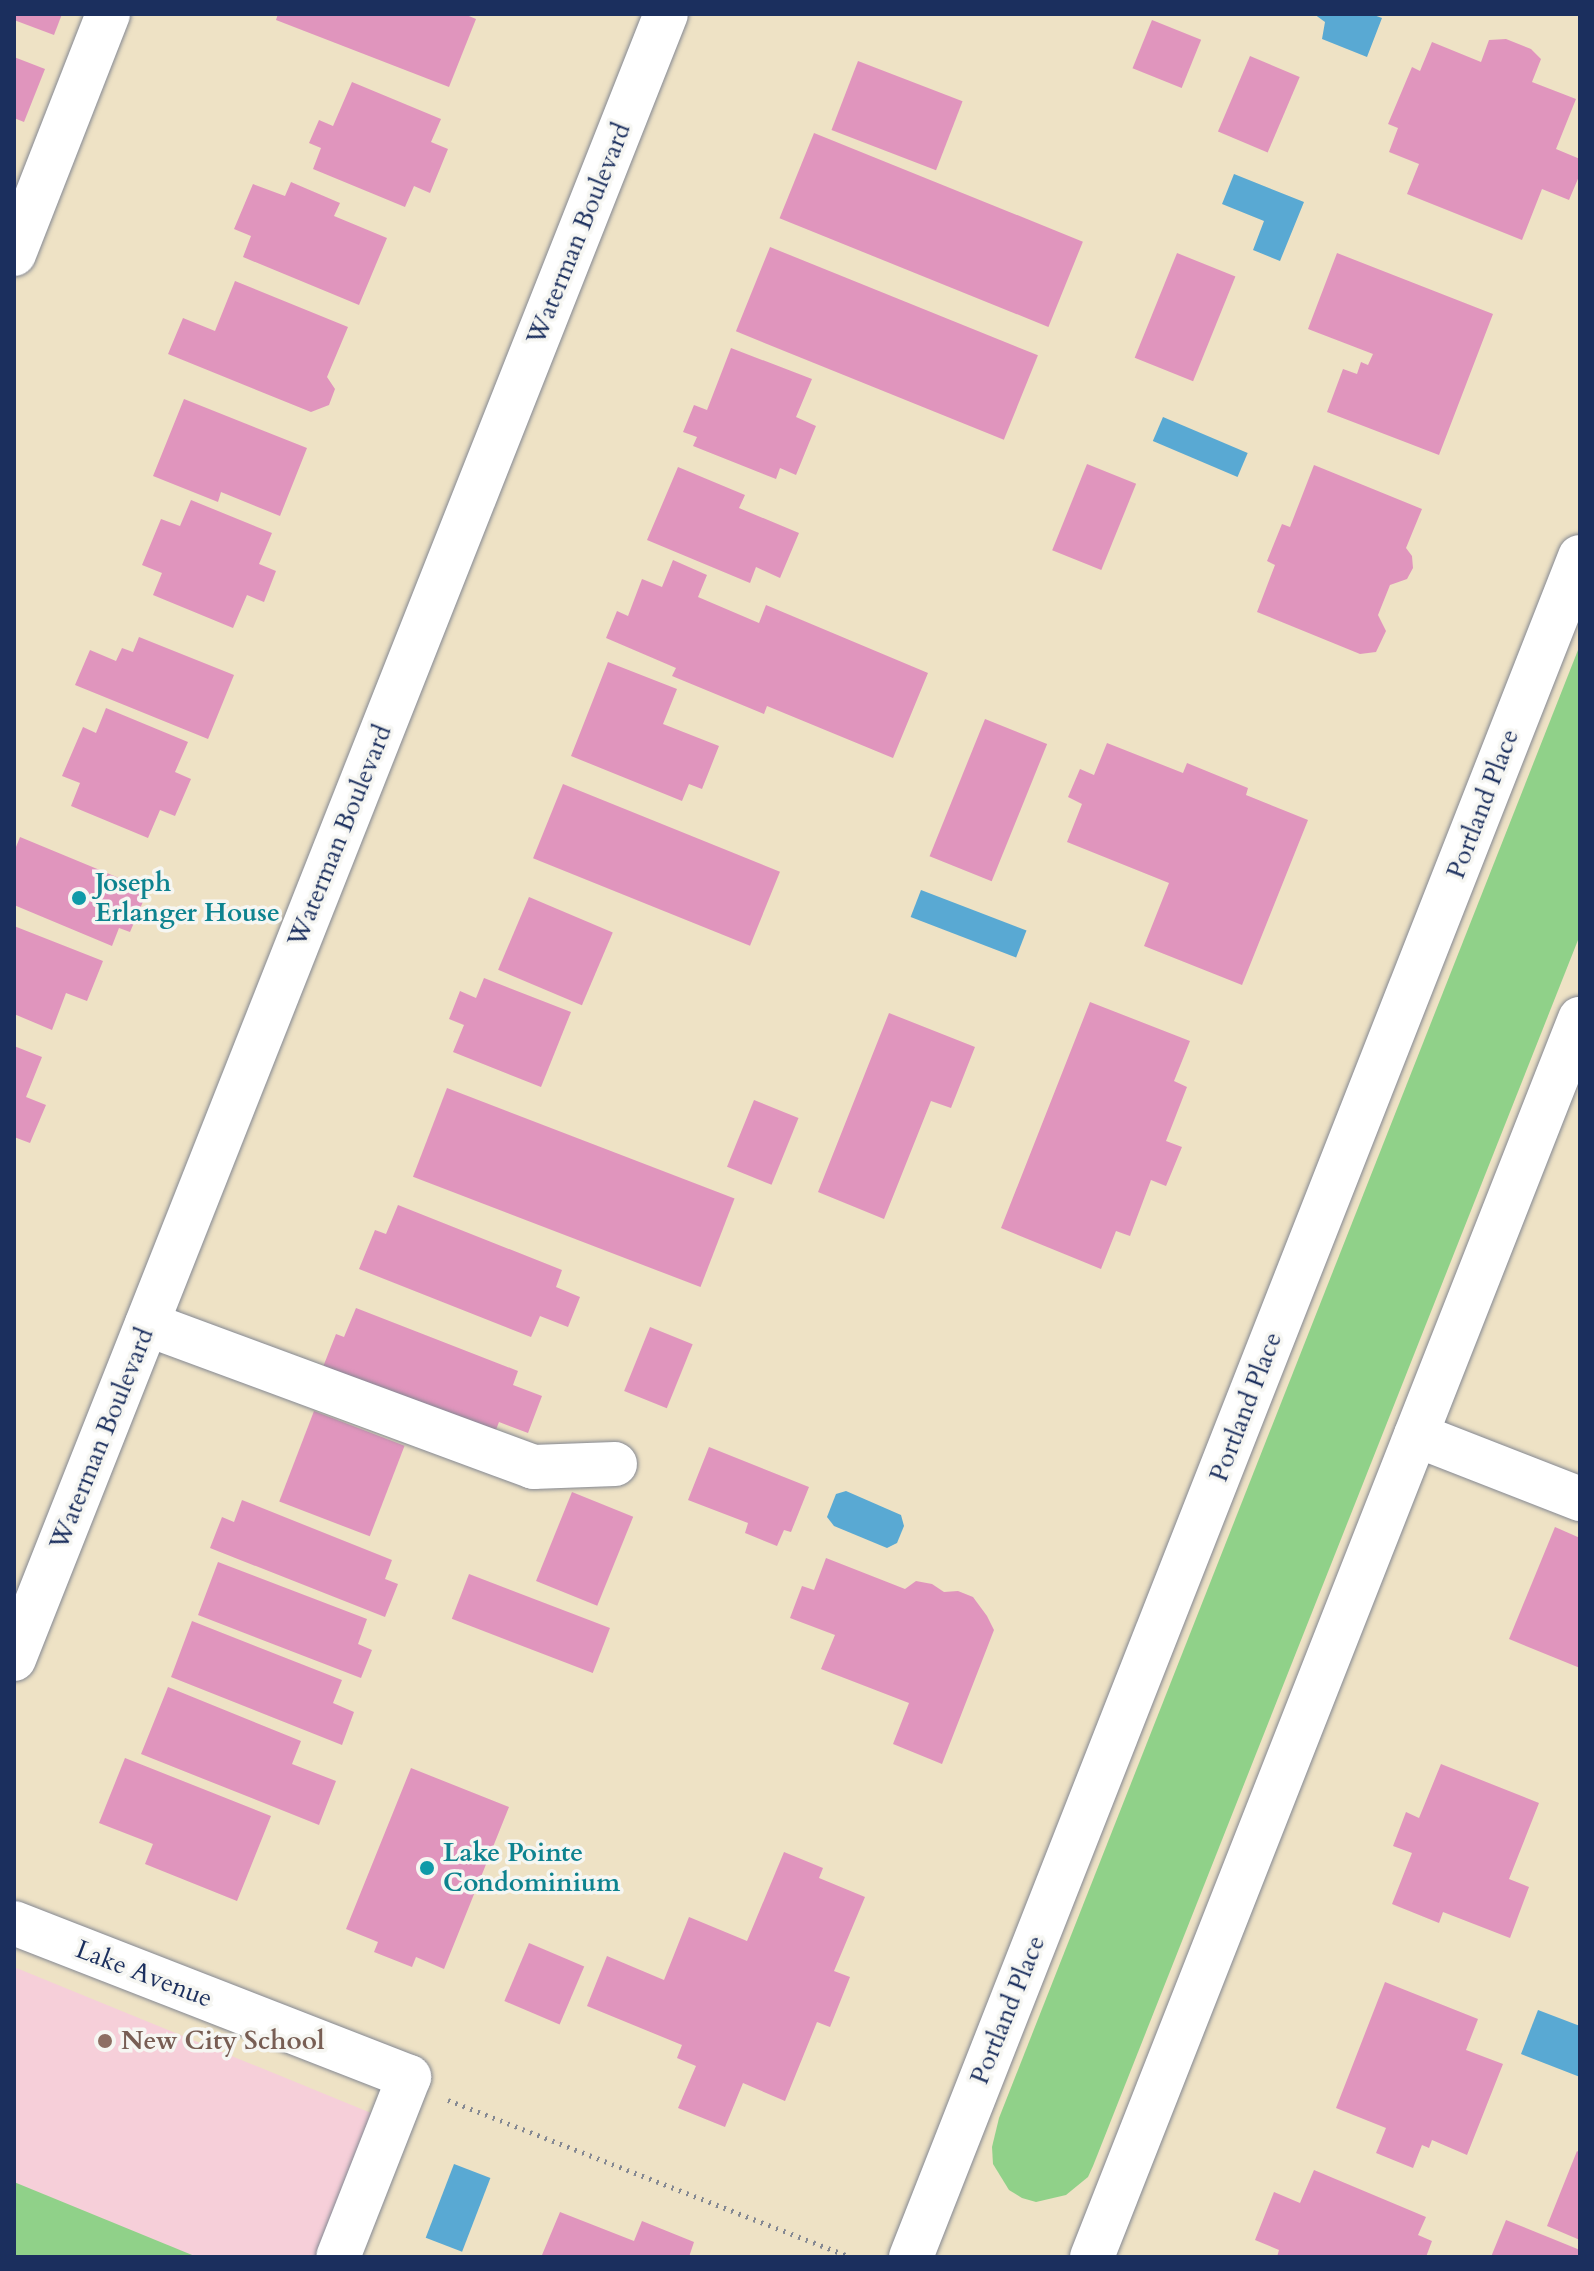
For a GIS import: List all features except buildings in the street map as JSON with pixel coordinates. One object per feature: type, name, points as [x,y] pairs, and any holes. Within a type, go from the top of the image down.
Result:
[{"type":"street","points":[[14,254],[108,14]]},
{"type":"street","name":"Waterman Boulevard","points":[[14,1659],[666,14]]},
{"type":"street","name":"Portland Place","points":[[911,2257],[1580,557]]},
{"type":"street","points":[[1092,2257],[1580,1019]]},
{"type":"street","points":[[147,1324],[533,1467],[615,1464]]},
{"type":"street","points":[[1416,1435],[1580,1499]]},
{"type":"street","name":"Lake Avenue","points":[[14,1923],[426,2088]]},
{"type":"street","points":[[338,2257],[426,2088]]},
{"type":"path","points":[[426,2088],[850,2257]]},
{"type":"shaded area","name":"New City School","points":[[14,1967],[376,2115],[319,2257],[14,2257]]},
{"type":"green space","points":[[1580,645],[1580,935],[1093,2166],[1088,2177],[1066,2195],[1036,2202],[1022,2198],[1009,2190],[993,2164],[992,2147],[999,2118]]},
{"type":"green space","points":[[14,2182],[197,2257],[14,2257]]},
{"type":"water","points":[[1314,14],[1371,14],[1382,18],[1367,57],[1322,39],[1325,22]]},
{"type":"water","points":[[1234,174],[1304,202],[1280,261],[1253,250],[1264,221],[1222,204]]},
{"type":"water","points":[[1163,417],[1248,453],[1238,477],[1153,441]]},
{"type":"water","points":[[921,890],[1026,930],[1016,958],[911,917]]},
{"type":"water","points":[[846,1491],[901,1515],[904,1526],[897,1543],[887,1548],[834,1526],[827,1517],[836,1494]]},
{"type":"water","points":[[1538,2010],[1580,2026],[1580,2077],[1521,2054]]},
{"type":"water","points":[[454,2164],[490,2178],[462,2252],[426,2238]]},
{"type":"place","name":"Joseph Erlanger House","points":[[79,898]]},
{"type":"place","name":"Lake Pointe Condominium","points":[[427,1868]]},
{"type":"place","name":"New City School","points":[[105,2041]]}]
